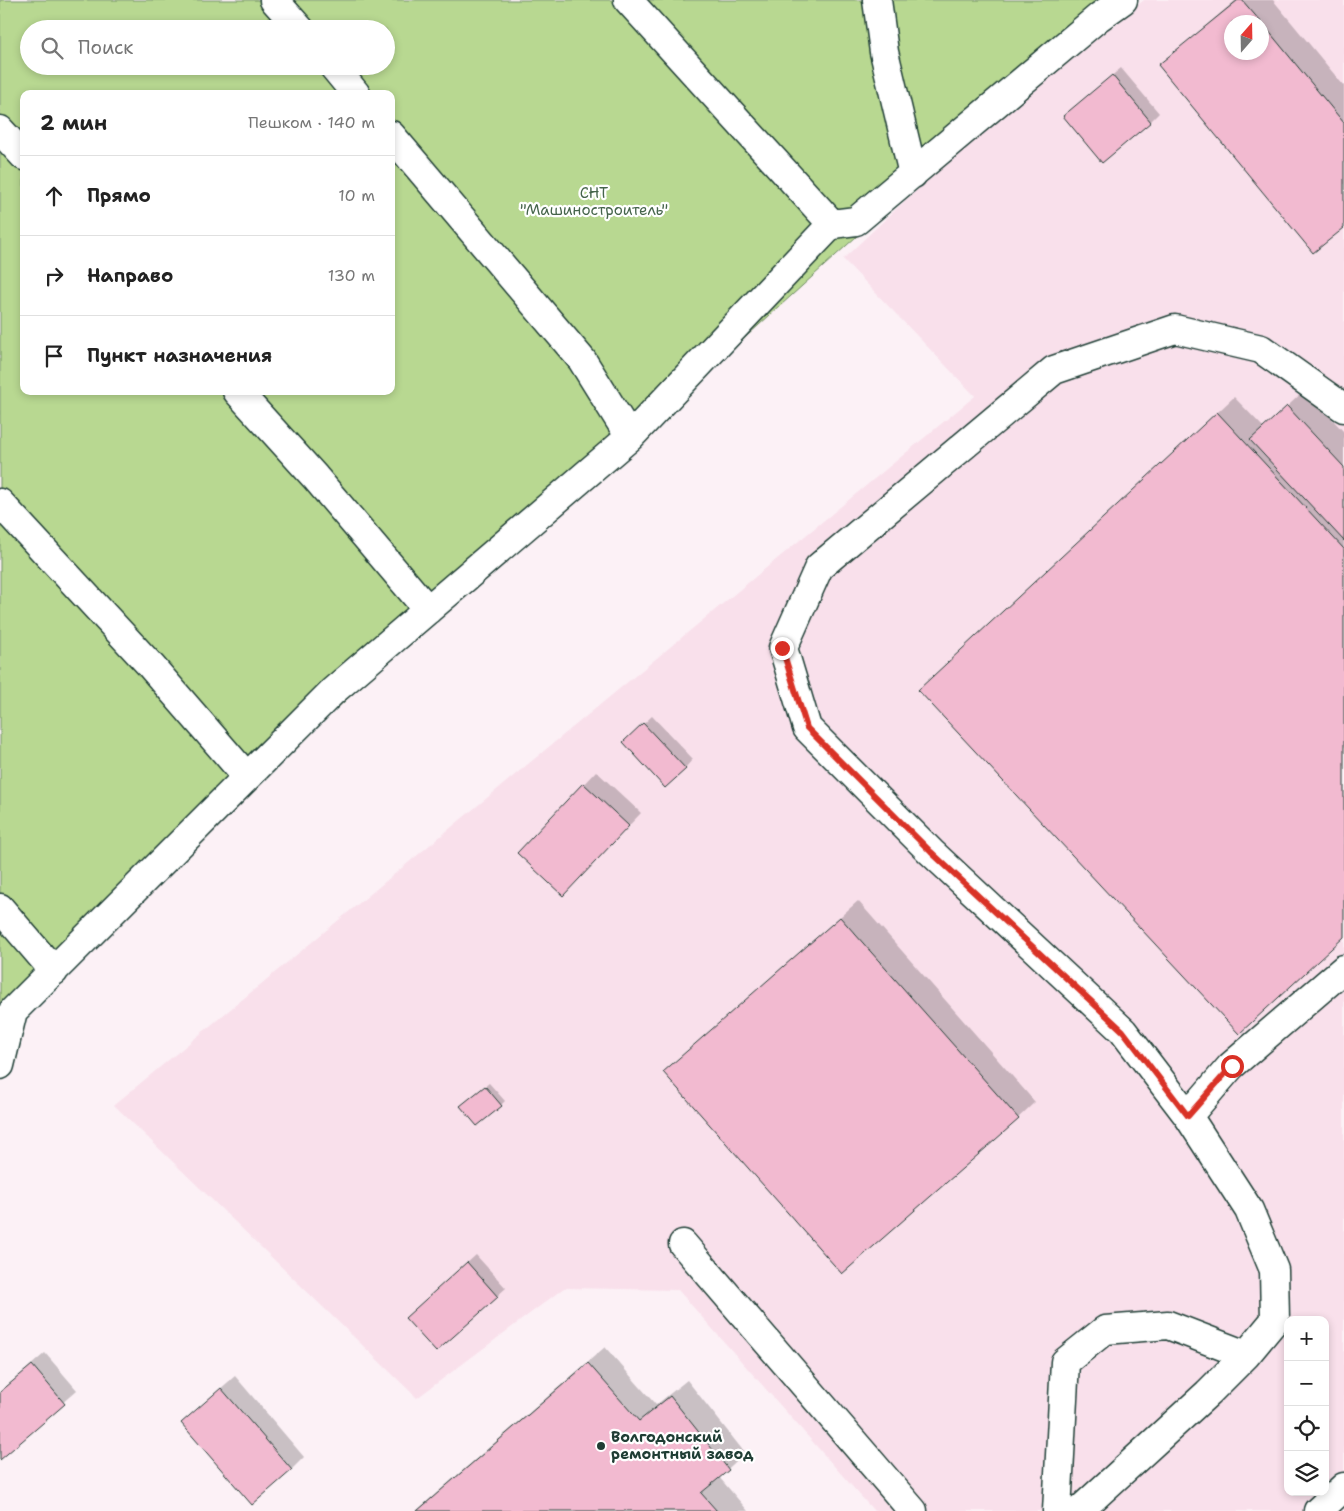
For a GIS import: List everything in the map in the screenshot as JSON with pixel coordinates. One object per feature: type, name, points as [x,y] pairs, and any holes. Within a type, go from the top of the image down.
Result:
[{"type":"lane","points":[[274,0],[292,20]]},
{"type":"lane","points":[[628,0],[832,224]]},
{"type":"lane","points":[[877,0],[884,52],[912,174]]},
{"type":"lane","points":[[0,1066],[13,1012],[333,691],[630,437],[832,224],[856,221],[1099,17],[1123,0]]},
{"type":"lane","points":[[340,75],[353,90]]},
{"type":"lane","points":[[0,130],[20,152]]},
{"type":"lane","points":[[395,140],[582,360],[630,437]]},
{"type":"lane","points":[[1079,1511],[1208,1393],[1246,1355],[1275,1320],[1274,1270],[1249,1210],[1188,1116],[1123,1031],[931,852],[807,728],[782,648],[819,567],[1054,370],[1175,329],[1261,349],[1344,408]]},
{"type":"lane","points":[[241,395],[315,477],[428,610]]},
{"type":"lane","points":[[0,503],[151,666],[247,777]]},
{"type":"lane","points":[[0,908],[54,971]]},
{"type":"lane","points":[[1188,1116],[1232,1066],[1344,969]]},
{"type":"lane","points":[[683,1244],[912,1511]]},
{"type":"lane","points":[[1057,1511],[1065,1362],[1105,1330],[1168,1325],[1246,1355]]},
{"type":"lane","points":[[1318,1511],[1344,1487]]},
{"type":"shaded area","points":[[1144,0],[1344,0],[1344,1511],[874,1511],[678,1290],[564,1288],[417,1398],[114,1105],[975,396],[843,259],[988,123]]},
{"type":"green space","name":"СНТ \"Машиностроитель\"","points":[[0,0],[1117,0],[0,1014]]},
{"type":"building","points":[[1238,0],[1242,0],[1255,15],[1224,15],[1224,60],[1269,60],[1269,32],[1344,123],[1344,228],[1313,253],[1158,65]]},
{"type":"building","points":[[1112,75],[1151,122],[1102,163],[1063,116]]},
{"type":"building","points":[[1287,406],[1344,467],[1344,541],[1250,440]]},
{"type":"building","points":[[1217,412],[1344,549],[1344,937],[1239,1034],[918,690]]},
{"type":"building","points":[[643,723],[686,769],[665,788],[623,742]]},
{"type":"building","points":[[583,783],[629,826],[563,896],[517,853]]},
{"type":"building","points":[[840,917],[1019,1119],[842,1274],[663,1072]]},
{"type":"building","points":[[485,1086],[502,1106],[477,1126],[460,1106]]},
{"type":"building","points":[[467,1262],[498,1297],[436,1352],[405,1318]]},
{"type":"building","name":"Волгодонский ремонтный завод","points":[[588,1363],[639,1421],[670,1396],[729,1470],[701,1493],[717,1511],[417,1511]]},
{"type":"building","points":[[32,1365],[65,1404],[0,1460],[0,1392]]},
{"type":"building","points":[[221,1388],[292,1470],[252,1505],[181,1423]]},
{"type":"place","name":"Волгодонский ремонтный завод","points":[[601,1446]]},
{"type":"route","points":[[782,648],[807,728],[931,852],[1123,1031],[1188,1116],[1232,1066]]}]
